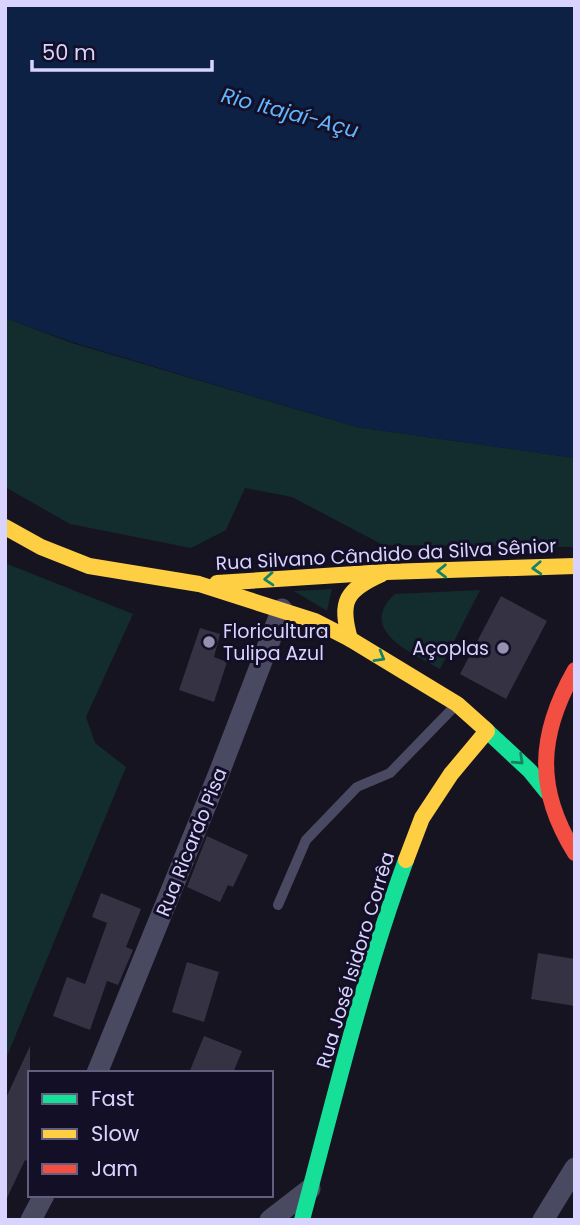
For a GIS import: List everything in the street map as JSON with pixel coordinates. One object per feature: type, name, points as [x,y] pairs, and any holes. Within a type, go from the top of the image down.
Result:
[{"type":"main road","name":"Rua Silvano Cândido da Silva Sênior","points":[[5,527],[41,547],[89,566],[199,584],[315,621],[350,639],[457,704],[530,771],[547,792]]},
{"type":"main road","name":"Rua Silvano Cândido da Silva Sênior","points":[[199,584],[386,572],[575,566]]},
{"type":"main road","points":[[350,639],[344,621],[349,593],[358,583],[386,572]]},
{"type":"main road","points":[[575,670],[563,687],[547,728],[543,758],[547,792],[557,821],[575,853]]},
{"type":"main road","name":"Rua José Isidoro Corrêa","points":[[302,1220],[391,901],[422,818],[451,774],[487,731]]},
{"type":"street","name":"Rua Ricardo Pisa","points":[[98,1071],[282,610]]},
{"type":"street","points":[[543,1217],[575,1168]]},
{"type":"street","points":[[270,1220],[310,1189]]},
{"type":"street","points":[[31,1220],[43,1197]]},
{"type":"lane","points":[[278,905],[306,839],[357,787],[390,774],[457,704]]},
{"type":"green space","points":[[5,318],[72,343],[357,427],[575,458],[575,547],[383,545],[292,497],[245,488],[226,530],[191,548],[70,524],[5,487]]},
{"type":"green space","points":[[5,563],[133,614],[86,717],[95,743],[126,767],[5,1061]]},
{"type":"green space","points":[[332,589],[327,611],[294,591]]},
{"type":"green space","points":[[480,590],[440,669],[403,648],[385,629],[382,619],[385,607],[395,594]]},
{"type":"water","name":"Rio Itajaí-Açu","points":[[5,5],[575,5],[575,458],[357,427],[72,342],[5,318]]},
{"type":"building","name":"Açoplas","points":[[501,596],[547,621],[506,699],[460,674]]},
{"type":"building","points":[[200,628],[220,634],[214,657],[227,662],[214,702],[179,690]]},
{"type":"building","points":[[207,836],[248,855],[233,887],[228,885],[220,902],[187,887]]},
{"type":"building","points":[[101,893],[141,909],[126,947],[133,950],[118,985],[107,981],[90,1030],[53,1016],[67,977],[85,984],[107,923],[92,917]]},
{"type":"building","points":[[538,953],[575,959],[575,1006],[531,999]]},
{"type":"building","points":[[187,962],[219,972],[204,1022],[172,1012]]},
{"type":"building","points":[[204,1036],[242,1051],[234,1071],[190,1071]]},
{"type":"building","points":[[30,1046],[28,1161],[25,1160],[5,1202],[5,1100]]},
{"type":"traffic: fast","points":[[485,729],[530,771],[547,792]]},
{"type":"traffic: fast","points":[[302,1220],[363,994],[406,860]]},
{"type":"traffic: slow","points":[[5,527],[41,547],[89,566],[199,584],[315,621],[350,639],[457,704],[485,729]]},
{"type":"traffic: slow","points":[[217,583],[386,572],[575,566]]},
{"type":"traffic: slow","points":[[350,639],[345,615],[348,598],[360,586],[382,574]]},
{"type":"traffic: slow","points":[[406,860],[422,818],[451,774],[487,731]]},
{"type":"traffic: jam","points":[[575,670],[554,717],[546,762],[553,807],[575,853]]},
{"type":"place","name":"Floricultura Tulipa Azul","points":[[209,642]]},
{"type":"place","name":"Açoplas","points":[[503,648]]}]
